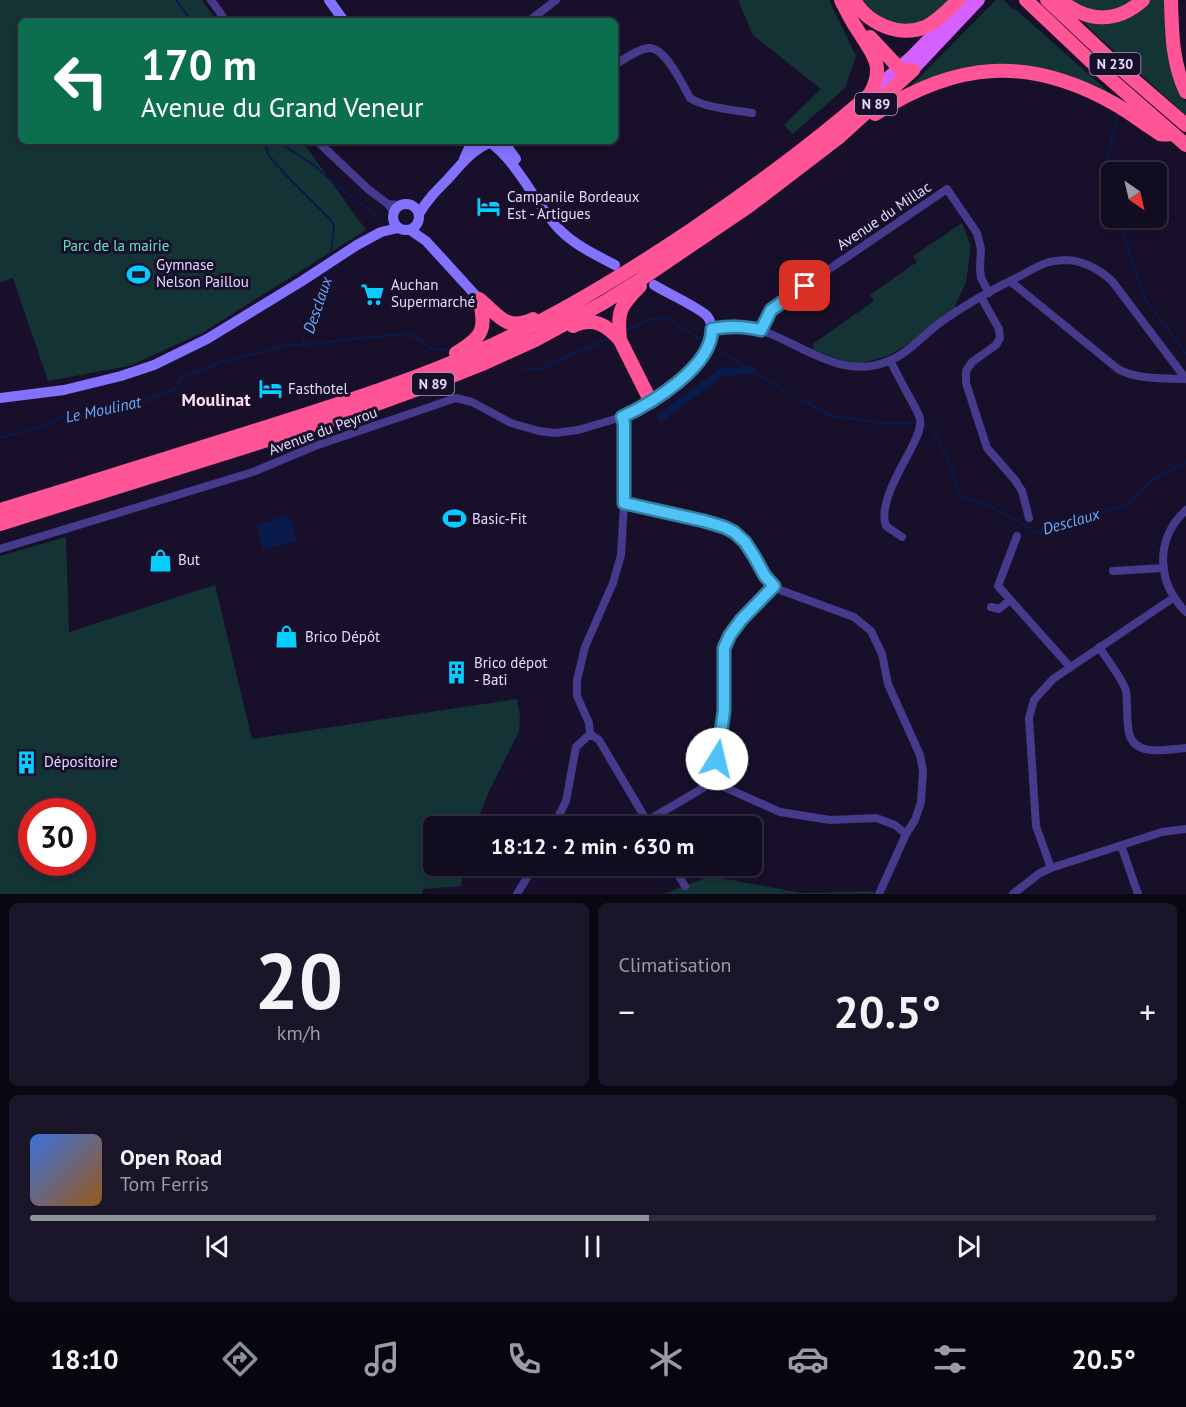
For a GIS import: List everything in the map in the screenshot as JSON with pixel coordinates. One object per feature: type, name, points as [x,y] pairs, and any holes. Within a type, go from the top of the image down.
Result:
[{"type":"highway","points":[[848,4],[879,24],[898,30],[912,30],[934,22],[958,0]]},
{"type":"highway","name":"N 230","points":[[1026,0],[1101,71],[1186,145]]},
{"type":"highway","name":"N 230","points":[[1047,0],[1112,61],[1186,125]]},
{"type":"highway","points":[[1060,0],[1082,14],[1098,17],[1122,14],[1143,0]]},
{"type":"highway","points":[[1171,0],[1173,50],[1179,76],[1186,92]]},
{"type":"highway","points":[[848,4],[906,69]]},
{"type":"highway","points":[[848,4],[877,63],[878,76],[870,94]]},
{"type":"highway","name":"N 89","points":[[0,524],[348,415],[482,364],[535,340],[603,303],[749,206],[838,138],[906,69]]},
{"type":"highway","points":[[838,138],[896,100],[929,84],[949,77],[984,71],[1012,71],[1044,75],[1070,82],[1096,93],[1161,134],[1173,134]]},
{"type":"highway","name":"N 89","points":[[0,510],[334,406],[490,346],[566,309],[631,270],[786,163],[870,94]]},
{"type":"highway","points":[[620,340],[619,316],[622,307],[657,269]]},
{"type":"highway","points":[[479,299],[501,319],[517,324],[541,315],[611,276],[631,270]]},
{"type":"highway","points":[[420,374],[469,346],[479,335],[484,322],[479,299]]},
{"type":"highway","points":[[437,382],[463,377],[583,322],[591,321],[614,332],[620,340],[651,402]]},
{"type":"main road","name":"N 89","points":[[906,69],[966,0]]},
{"type":"main road","name":"N 89","points":[[870,94],[906,69],[980,0]]},
{"type":"street","points":[[211,0],[224,18]]},
{"type":"street","points":[[329,0],[342,18]]},
{"type":"street","points":[[533,18],[556,0]]},
{"type":"street","points":[[618,63],[638,51],[657,49],[664,55],[690,98],[714,106],[752,113]]},
{"type":"street","points":[[320,144],[369,190],[403,215],[479,299]]},
{"type":"street","points":[[463,162],[471,144]]},
{"type":"street","points":[[0,398],[64,390],[121,376],[154,365],[207,339],[381,232],[429,198],[463,162],[485,144]]},
{"type":"street","points":[[490,144],[504,154],[560,230],[574,242],[615,265]]},
{"type":"street","points":[[505,144],[527,176],[542,206]]},
{"type":"street","name":"Avenue du Millac","points":[[761,330],[768,314],[775,306],[947,189],[977,233],[981,249],[980,268],[985,295]]},
{"type":"street","points":[[712,329],[743,326],[761,330],[815,355],[851,367],[878,365],[898,357],[940,323],[1010,281],[1048,262],[1068,260],[1102,273],[1112,281],[1186,379]]},
{"type":"street","points":[[1010,281],[1118,369],[1138,376],[1186,379]]},
{"type":"street","points":[[651,402],[672,388],[697,364],[712,337],[708,317],[704,313],[654,285]]},
{"type":"street","points":[[985,295],[999,329],[1000,338],[996,345],[972,362],[966,371],[966,383],[987,447],[1018,486],[1026,502],[1029,518]]},
{"type":"street","points":[[890,361],[920,420],[916,439],[900,470],[886,503],[884,514],[886,526],[902,537]]},
{"type":"street","name":"Avenue du Peyrou","points":[[0,549],[253,472],[315,446],[456,398],[472,402],[511,423],[555,433],[578,430],[622,417],[651,402]]},
{"type":"street","points":[[622,417],[624,423],[624,503],[621,555],[613,583],[585,647],[577,680],[576,696],[589,723],[590,734],[598,740],[644,816]]},
{"type":"street","points":[[624,503],[704,521],[734,532],[745,542],[765,576],[774,586],[854,617],[871,631],[882,654],[888,684],[921,755],[924,771],[921,802],[915,820],[906,834],[879,894]]},
{"type":"street","points":[[1186,510],[1175,523],[1163,549],[1168,587],[1173,598],[1186,612]]},
{"type":"street","points":[[1017,536],[998,586],[1070,667]]},
{"type":"street","points":[[1113,571],[1164,568]]},
{"type":"street","points":[[661,816],[713,782],[724,711],[724,648],[741,620],[774,586]]},
{"type":"street","points":[[1051,868],[1036,826],[1029,718],[1034,700],[1053,679],[1173,598]]},
{"type":"street","points":[[991,607],[999,609],[1010,600]]},
{"type":"street","points":[[1099,647],[1126,689],[1129,733],[1133,742],[1140,748],[1149,750],[1186,748]]},
{"type":"street","points":[[559,816],[566,801],[576,747],[590,734]]},
{"type":"street","points":[[713,782],[780,812],[830,820],[876,818],[896,825],[906,834]]},
{"type":"street","points":[[1013,894],[1040,873],[1051,868],[1162,832],[1186,829]]},
{"type":"street","points":[[1121,845],[1138,894]]},
{"type":"street","points":[[517,894],[528,876]]},
{"type":"street","points":[[679,876],[685,886]]},
{"type":"green space","name":"Parc de la mairie","points":[[0,0],[202,0],[215,18],[18,18],[18,144],[304,144],[366,230],[202,333],[129,366],[48,381],[13,278],[0,282]]},
{"type":"green space","points":[[738,0],[829,0],[856,56],[845,88],[793,134],[784,125],[821,89],[753,35]]},
{"type":"green space","points":[[859,0],[951,0],[915,27],[884,20]]},
{"type":"green space","points":[[996,0],[1004,0],[1012,9],[1014,8],[1113,96],[1020,69],[907,90]]},
{"type":"green space","points":[[1066,0],[1137,0],[1132,5],[1098,14]]},
{"type":"green space","points":[[1149,0],[1167,0],[1181,93],[1186,102],[1186,115],[1079,17],[1086,20]]},
{"type":"green space","points":[[962,223],[971,247],[966,282],[954,309],[913,341],[888,356],[859,364],[814,350],[813,344],[874,301],[870,295],[917,262],[913,256]]},
{"type":"green space","points":[[66,537],[69,632],[215,585],[252,739],[517,699],[520,716],[519,731],[479,816],[423,816],[423,876],[462,876],[461,886],[423,889],[422,894],[0,894],[0,556]]},
{"type":"green space","points":[[710,876],[801,893],[875,891],[873,894],[664,894]]},
{"type":"water","points":[[288,515],[297,540],[263,550],[257,525]]},
{"type":"waterway","name":"Desclaux","points":[[176,0],[189,18]]},
{"type":"waterway","points":[[1107,162],[1117,116]]},
{"type":"waterway","name":"Desclaux","points":[[265,144],[269,156],[330,219],[334,227],[330,259]]},
{"type":"waterway","name":"Desclaux","points":[[282,144],[315,166],[377,216]]},
{"type":"waterway","points":[[1121,228],[1144,298],[1186,354]]},
{"type":"waterway","name":"Desclaux","points":[[329,267],[326,284],[307,322],[303,337],[304,344],[408,334],[432,349],[449,350]]},
{"type":"waterway","name":"Desclaux","points":[[626,330],[651,319],[668,318],[702,340]]},
{"type":"waterway","name":"Desclaux","points":[[521,368],[539,369],[607,339]]},
{"type":"waterway","name":"Le Moulinat","points":[[0,438],[51,424],[63,416],[136,405],[174,389],[181,378],[221,362],[279,346],[304,344]]},
{"type":"waterway","name":"Desclaux","points":[[717,349],[790,394]]},
{"type":"waterway","points":[[661,417],[722,372],[752,370]]},
{"type":"waterway","name":"Desclaux","points":[[795,396],[833,416],[882,423],[917,424]]},
{"type":"waterway","name":"Desclaux","points":[[922,426],[932,428],[953,470],[959,492],[965,499],[989,505],[1038,533],[1130,504],[1153,479],[1186,462]]},
{"type":"place","name":"Campanile Bordeaux Est - Artigues","points":[[489,206]]},
{"type":"place","name":"Gymnase Nelson Paillou","points":[[138,274]]},
{"type":"place","name":"Auchan Supermarché","points":[[373,294]]},
{"type":"place","name":"Fasthotel","points":[[270,389]]},
{"type":"place","name":"Basic-Fit","points":[[454,519]]},
{"type":"place","name":"But","points":[[160,560]]},
{"type":"place","name":"Brico Dépôt","points":[[287,637]]},
{"type":"place","name":"Brico dépot - Bati","points":[[456,672]]},
{"type":"place","name":"Dépositoire","points":[[26,762]]},
{"type":"district","name":"Moulinat","points":[[216,400]]},
{"type":"route","points":[[717,759],[724,711],[724,648],[741,620],[774,586],[765,576],[745,542],[734,532],[704,521],[624,503],[624,423],[622,417],[639,410],[681,380],[705,353],[710,344],[712,329],[743,326],[761,330],[771,310],[805,286]]}]
